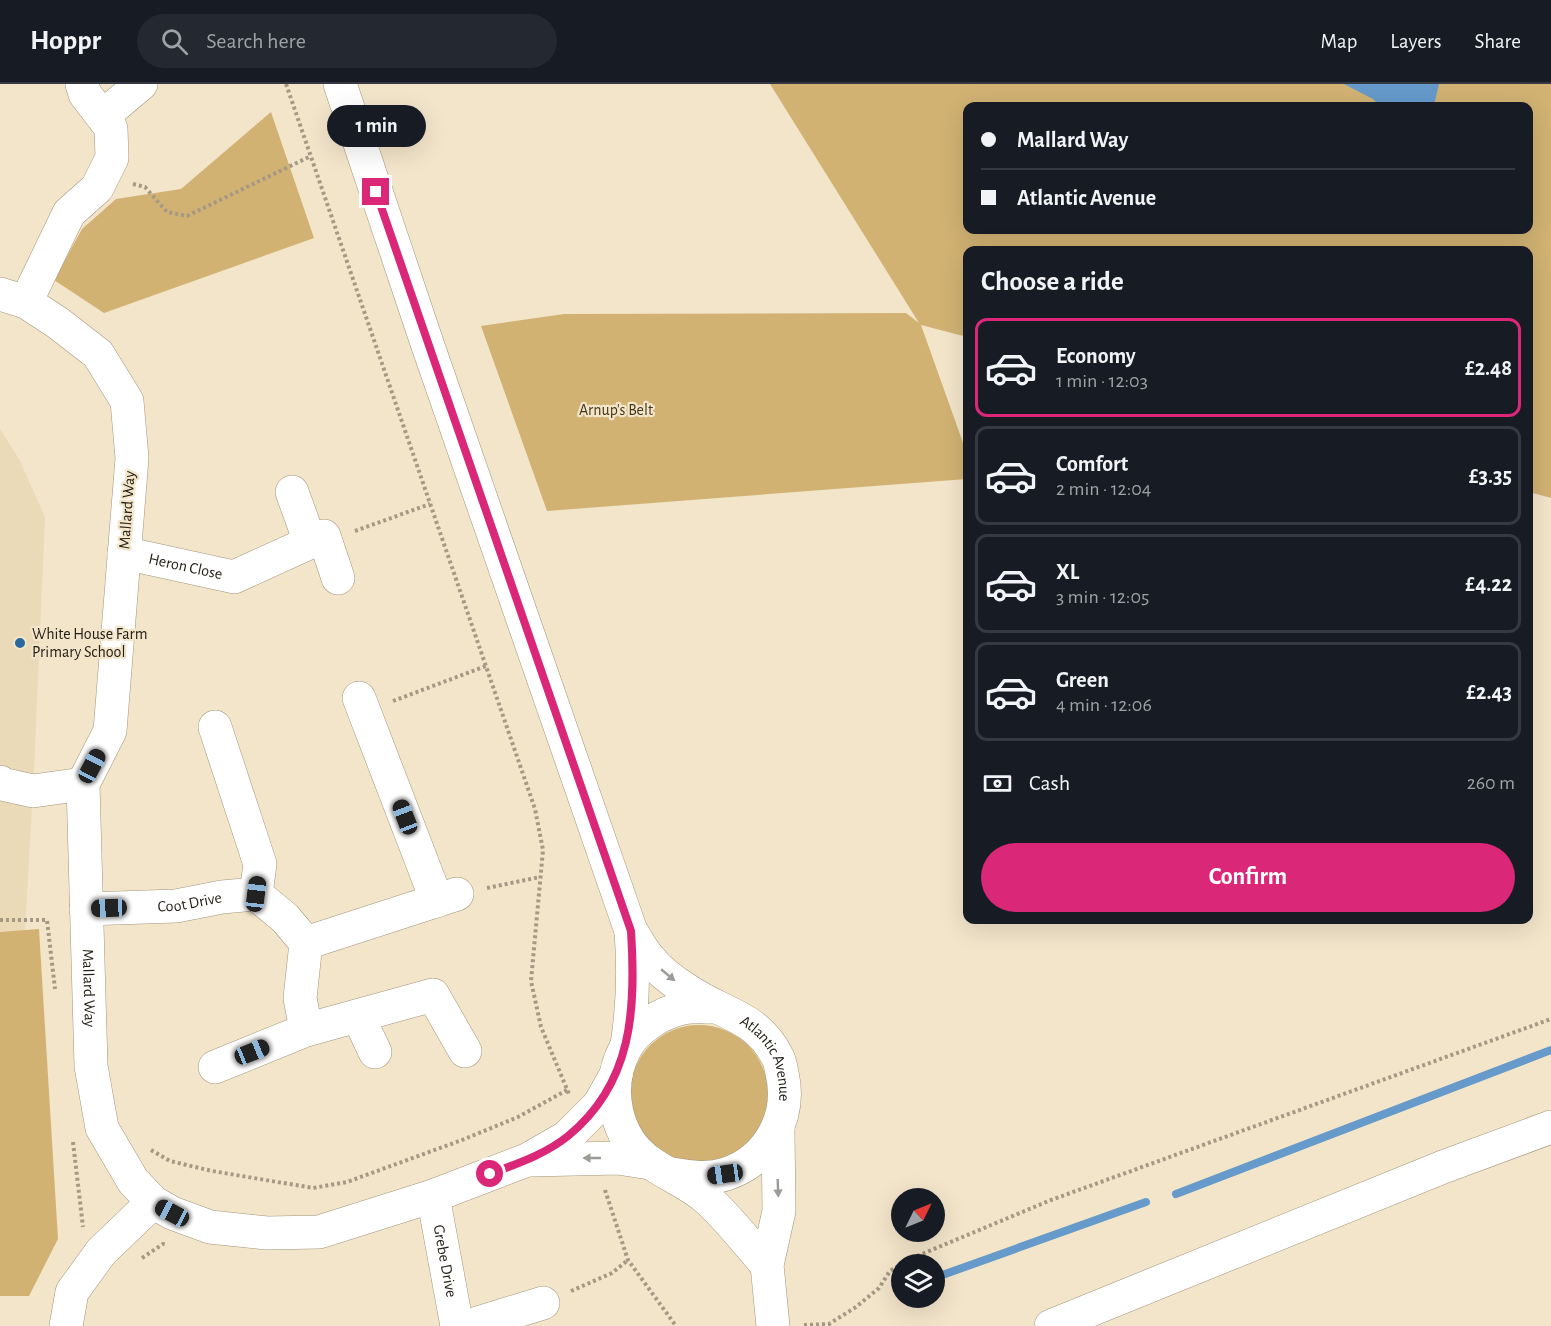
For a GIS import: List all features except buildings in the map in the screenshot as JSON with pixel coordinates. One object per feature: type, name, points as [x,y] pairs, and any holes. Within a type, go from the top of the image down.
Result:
[{"type":"street","points":[[13,298],[69,213],[97,188],[112,158],[111,128],[85,94],[82,84]]},
{"type":"street","points":[[103,116],[141,84]]},
{"type":"street","name":"Atlantic Avenue","points":[[340,84],[427,343],[631,931],[650,959],[686,990],[715,1007],[741,1017],[763,1034],[778,1057],[785,1087],[782,1119],[768,1146],[750,1162],[725,1174],[699,1178],[661,1168]]},
{"type":"street","name":"Mallard Way","points":[[13,298],[58,322],[98,354],[127,401],[132,458],[110,731],[83,784],[91,1066],[102,1128],[133,1180],[153,1202],[172,1213],[210,1227],[267,1233],[319,1232],[434,1196],[527,1160]]},
{"type":"street","points":[[292,492],[338,578]]},
{"type":"street","name":"Heron Close","points":[[124,554],[234,577],[318,542]]},
{"type":"street","points":[[306,943],[447,897],[362,705]]},
{"type":"street","points":[[215,727],[260,864],[256,894],[285,918],[306,943],[300,998],[306,1030]]},
{"type":"street","points":[[0,782],[33,791],[83,784]]},
{"type":"street","name":"Coot Drive","points":[[86,909],[176,906],[222,897],[256,894]]},
{"type":"street","name":"Atlantic Avenue","points":[[631,931],[632,1001],[613,1091],[619,1123],[633,1147],[705,1198],[766,1265]]},
{"type":"street","points":[[215,1067],[306,1030],[433,996],[465,1051]]},
{"type":"street","name":"Atlantic Avenue","points":[[621,1060],[634,1035],[661,1015],[685,1007],[715,1007]]},
{"type":"street","points":[[358,1016],[375,1052]]},
{"type":"street","points":[[527,1160],[567,1137],[599,1105],[621,1060]]},
{"type":"street","points":[[1051,1326],[1443,1167],[1551,1127]]},
{"type":"street","name":"Atlantic Avenue","points":[[773,1326],[766,1265],[779,1211],[778,1130]]},
{"type":"street","points":[[527,1160],[618,1158],[661,1168]]},
{"type":"street","name":"Grebe Drive","points":[[434,1196],[457,1326]]},
{"type":"street","points":[[66,1326],[72,1292],[101,1251],[153,1202]]},
{"type":"street","points":[[468,1326],[543,1304]]},
{"type":"path","points":[[286,84],[535,809],[543,850],[531,981],[541,1027],[571,1099]]},
{"type":"path","points":[[104,175],[145,187],[167,212],[187,216],[311,156]]},
{"type":"path","points":[[318,542],[430,504]]},
{"type":"path","points":[[362,705],[486,666]]},
{"type":"path","points":[[447,897],[540,877]]},
{"type":"path","points":[[798,1325],[829,1324],[856,1307],[879,1288],[890,1271],[910,1260],[1052,1200],[1551,1019]]},
{"type":"path","points":[[144,1143],[170,1161],[212,1171],[313,1188],[347,1182],[462,1140],[518,1117],[567,1090]]},
{"type":"path","points":[[603,1182],[628,1260],[675,1326]]},
{"type":"path","points":[[543,1304],[612,1273],[628,1260]]},
{"type":"shaded area","name":"White House Farm Primary School","points":[[0,429],[19,459],[45,517],[25,931],[0,932]]},
{"type":"green space","name":"Arnup's Belt","points":[[770,84],[1551,84],[1551,498],[1533,493],[1533,246],[963,246],[963,336],[921,325],[963,443],[963,479],[547,511],[481,326],[564,314],[906,313],[919,323]]},
{"type":"green space","points":[[271,112],[314,238],[104,313],[54,280],[82,229],[116,199],[181,189]]},
{"type":"green space","points":[[39,929],[58,1239],[29,1296],[0,1296],[0,932]]},
{"type":"green space","points":[[699,1025],[726,1030],[738,1036],[748,1045],[757,1055],[763,1067],[768,1094],[763,1121],[757,1133],[748,1143],[738,1152],[726,1158],[699,1163],[672,1158],[660,1152],[650,1143],[641,1133],[635,1121],[630,1094],[635,1067],[641,1055],[650,1045],[660,1036],[672,1030]]},
{"type":"water","points":[[1344,84],[1439,84],[1434,102],[1376,102]]},
{"type":"waterway","points":[[1176,1194],[1551,1050]]},
{"type":"waterway","points":[[945,1274],[1146,1202]]},
{"type":"place","name":"White House Farm Primary School","points":[[20,643]]},
{"type":"route","points":[[376,192],[631,931],[632,1012],[627,1045],[620,1058],[616,1075],[599,1105],[567,1137],[527,1160],[490,1174]]}]
